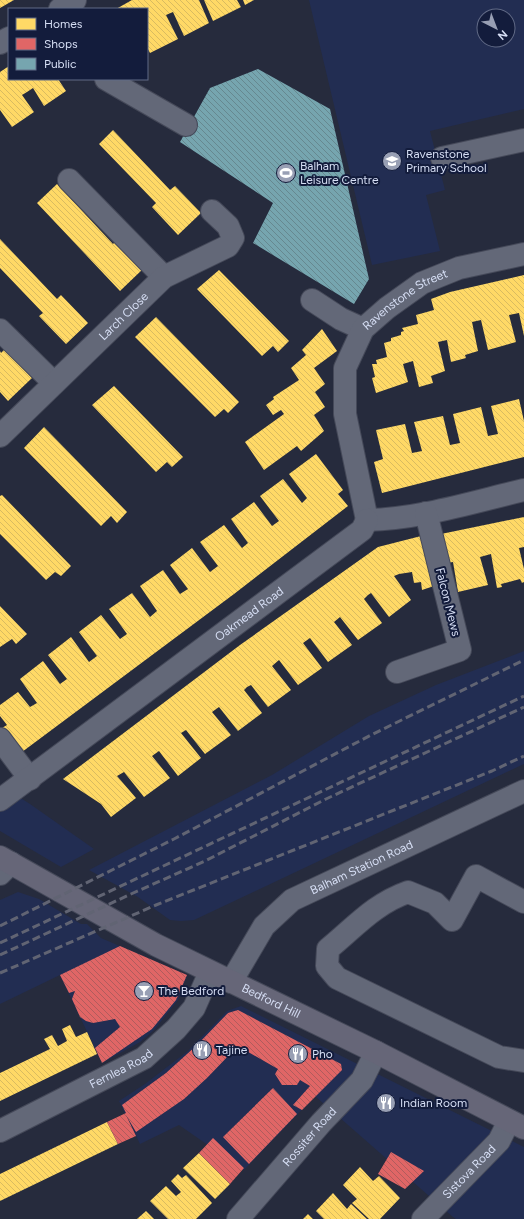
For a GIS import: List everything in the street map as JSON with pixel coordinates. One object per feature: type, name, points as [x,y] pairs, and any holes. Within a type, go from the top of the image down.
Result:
[{"type":"main road","name":"Bedford Hill","points":[[4,865],[210,972],[376,1052],[517,1125]]},
{"type":"street","points":[[108,80],[186,125]]},
{"type":"street","points":[[442,158],[524,140]]},
{"type":"street","points":[[69,180],[164,277]]},
{"type":"street","name":"Larch Close","points":[[0,436],[164,277],[228,246],[233,238],[228,226],[212,210]]},
{"type":"street","name":"Ravenstone Street","points":[[367,520],[345,414],[345,368],[364,329],[387,308],[422,283],[459,268],[524,254]]},
{"type":"street","points":[[312,300],[341,319],[364,329]]},
{"type":"street","points":[[0,330],[54,383]]},
{"type":"street","points":[[367,520],[382,520],[426,513],[524,490]]},
{"type":"street","name":"Falcon Mews","points":[[397,672],[460,650],[426,513]]},
{"type":"street","name":"Oakmead Road","points":[[0,800],[362,530],[367,520]]},
{"type":"street","points":[[0,739],[30,779]]},
{"type":"street","name":"Balham Station Road","points":[[231,982],[264,926],[292,900],[524,791]]},
{"type":"street","points":[[524,902],[476,876],[452,920],[435,903],[408,892],[392,898],[370,911],[328,949],[327,966],[338,978],[499,1056],[524,1061]]},
{"type":"street","name":"Fernlea Road","points":[[0,1131],[144,1058],[176,1029],[194,1008],[210,972]]},
{"type":"street","name":"Rossiter Road","points":[[238,1219],[322,1123],[362,1080],[376,1052]]},
{"type":"street","name":"Sistova Road","points":[[423,1219],[498,1141],[517,1125]]},
{"type":"shaded area","name":"Ravenstone Primary School","points":[[309,0],[524,0],[524,109],[430,131],[445,190],[426,195],[440,251],[372,265]]},
{"type":"shaded area","points":[[524,651],[524,764],[194,920],[170,920],[138,897],[89,870],[272,775],[369,716],[436,685]]},
{"type":"shaded area","points":[[0,785],[94,849],[61,867],[0,831]]},
{"type":"shaded area","points":[[18,892],[39,899],[81,924],[87,924],[101,938],[187,975],[178,1000],[154,1030],[140,1042],[102,1063],[60,975],[0,1004],[0,900]]},
{"type":"shaded area","points":[[241,1006],[524,1147],[524,1219],[456,1219],[315,1096],[244,1170],[179,1125],[140,1144],[119,1101],[145,1084],[188,1051],[227,1011]]},
{"type":"building: Homes","points":[[0,0],[14,0],[0,8]]},
{"type":"building: Homes","points":[[132,0],[199,0],[209,23],[184,36],[173,12],[166,15],[178,39],[150,53],[148,49],[148,8],[118,8]]},
{"type":"building: Homes","points":[[204,0],[237,0],[241,7],[213,21]]},
{"type":"building: Homes","points":[[243,0],[254,0],[245,5]]},
{"type":"building: Homes","points":[[8,67],[8,80],[59,80],[66,91],[44,106],[33,88],[22,95],[34,112],[12,127],[0,110],[0,72]]},
{"type":"building: Homes","points":[[113,130],[170,190],[175,186],[201,213],[178,235],[152,207],[156,203],[99,144]]},
{"type":"building: Homes","points":[[57,184],[113,244],[117,240],[144,268],[120,291],[37,203]]},
{"type":"building: Homes","points":[[0,239],[57,299],[61,295],[88,323],[66,344],[39,316],[43,313],[0,268]]},
{"type":"building: Homes","points":[[219,270],[289,341],[278,352],[273,346],[262,356],[197,289]]},
{"type":"building: Homes","points":[[524,275],[524,336],[519,313],[509,315],[516,342],[488,350],[481,320],[472,322],[478,351],[465,355],[466,358],[451,362],[447,340],[438,342],[445,371],[431,376],[433,383],[419,387],[413,361],[403,364],[408,382],[376,393],[372,378],[375,377],[372,364],[377,364],[376,360],[387,357],[384,343],[391,341],[391,338],[401,335],[401,332],[404,331],[402,328],[418,324],[416,315],[434,310],[431,299],[450,292]]},
{"type":"building: Homes","points":[[156,317],[239,402],[228,413],[224,409],[215,417],[135,337]]},
{"type":"building: Homes","points":[[322,329],[337,351],[314,368],[325,384],[315,392],[325,407],[314,415],[324,431],[301,451],[297,446],[264,470],[245,442],[284,414],[281,410],[273,415],[266,405],[274,399],[273,397],[299,380],[291,368],[306,355],[302,350]]},
{"type":"building: Homes","points":[[5,349],[32,378],[8,401],[0,392],[0,351],[1,353]]},
{"type":"building: Homes","points":[[114,386],[183,457],[172,467],[167,462],[156,472],[92,405]]},
{"type":"building: Homes","points":[[519,399],[524,421],[524,457],[382,493],[374,462],[383,459],[376,430],[405,424],[412,453],[422,451],[414,422],[443,416],[450,445],[460,443],[453,414],[481,407],[488,436],[498,434],[491,406]]},
{"type":"building: Homes","points":[[44,427],[127,512],[117,523],[111,516],[101,526],[24,448]]},
{"type":"building: Homes","points":[[316,454],[343,490],[338,494],[348,506],[234,594],[22,752],[2,728],[7,725],[0,716],[0,705],[18,692],[30,707],[37,703],[20,679],[43,661],[60,684],[67,679],[48,655],[71,637],[89,662],[97,656],[79,632],[101,615],[120,639],[127,634],[109,609],[132,593],[150,617],[157,611],[140,586],[163,570],[180,594],[188,589],[170,565],[192,548],[210,572],[218,566],[200,542],[224,525],[242,548],[248,543],[231,519],[254,502],[272,526],[279,521],[260,496],[283,479],[302,503],[307,498],[289,474]]},
{"type":"building: Homes","points":[[2,495],[71,566],[61,576],[55,572],[46,580],[0,534],[0,496]]},
{"type":"building: Homes","points":[[524,517],[524,547],[519,548],[524,569],[524,582],[522,583],[520,579],[501,584],[502,587],[497,588],[491,554],[480,557],[488,585],[458,592],[453,562],[447,563],[441,534]]},
{"type":"building: Homes","points":[[429,534],[437,585],[422,590],[421,582],[414,583],[412,572],[394,576],[411,600],[389,617],[371,593],[368,595],[364,599],[382,623],[358,640],[340,617],[334,622],[352,645],[328,662],[310,638],[303,643],[322,668],[298,685],[279,660],[272,666],[291,690],[268,707],[251,685],[247,687],[244,690],[262,713],[238,731],[219,707],[212,712],[231,735],[205,754],[186,730],[181,733],[201,758],[178,776],[159,751],[152,756],[170,778],[144,797],[124,772],[117,776],[136,798],[111,817],[101,804],[63,779],[240,645],[378,547]]},
{"type":"building: Homes","points":[[0,606],[27,634],[16,644],[12,639],[0,647]]},
{"type":"building: Homes","points":[[70,1025],[76,1037],[87,1032],[97,1054],[0,1101],[0,1073],[50,1049],[44,1039],[52,1035],[58,1046],[67,1041],[62,1029]]},
{"type":"building: Homes","points":[[107,1122],[118,1144],[0,1201],[0,1174]]},
{"type":"building: Homes","points":[[199,1153],[230,1184],[215,1199],[183,1168]]},
{"type":"building: Homes","points":[[360,1167],[373,1181],[379,1176],[400,1198],[380,1219],[369,1219],[352,1203],[357,1199],[343,1185]]},
{"type":"building: Homes","points":[[178,1174],[182,1178],[186,1175],[212,1203],[196,1219],[168,1219],[150,1201],[166,1186],[176,1196],[181,1192],[171,1181]]},
{"type":"building: Homes","points":[[333,1193],[347,1209],[351,1204],[367,1219],[324,1219],[316,1211]]},
{"type":"building: Homes","points":[[146,1211],[154,1219],[137,1219]]},
{"type":"building: Homes","points":[[308,1214],[313,1219],[303,1219]]},
{"type":"building: Shops","points":[[120,946],[187,975],[176,1000],[152,1029],[102,1063],[95,1048],[120,1027],[115,1019],[93,1023],[80,1017],[72,999],[75,991],[69,993],[60,975]]},
{"type":"building: Shops","points":[[238,1010],[341,1064],[342,1070],[302,1110],[293,1105],[310,1086],[300,1080],[297,1085],[282,1085],[275,1074],[278,1069],[243,1049],[230,1051],[231,1053],[184,1099],[136,1132],[126,1115],[136,1136],[118,1144],[107,1122],[126,1113],[122,1105],[166,1073],[197,1045],[228,1013]]},
{"type":"building: Shops","points":[[273,1088],[297,1114],[249,1164],[223,1137]]},
{"type":"building: Shops","points":[[213,1138],[244,1168],[230,1184],[199,1153]]},
{"type":"building: Shops","points":[[391,1152],[424,1171],[405,1189],[378,1174]]},
{"type":"building: Public","name":"Balham Leisure Centre","points":[[258,69],[330,109],[369,279],[354,304],[253,243],[273,203],[180,142],[210,88]]},
{"type":"railway","points":[[0,926],[174,839],[371,735],[524,660]]},
{"type":"railway","points":[[0,943],[524,696]]},
{"type":"railway","points":[[0,955],[205,861],[326,799],[524,707]]},
{"type":"railway","points":[[0,973],[156,905],[492,771],[524,756]]},
{"type":"place","name":"Ravenstone Primary School","points":[[392,161]]},
{"type":"place","name":"Balham Leisure Centre","points":[[286,173]]},
{"type":"place","name":"The Bedford","points":[[144,991]]},
{"type":"place","name":"Tajine","points":[[202,1050]]},
{"type":"place","name":"Pho","points":[[298,1054]]},
{"type":"place","name":"Indian Room","points":[[386,1103]]}]
